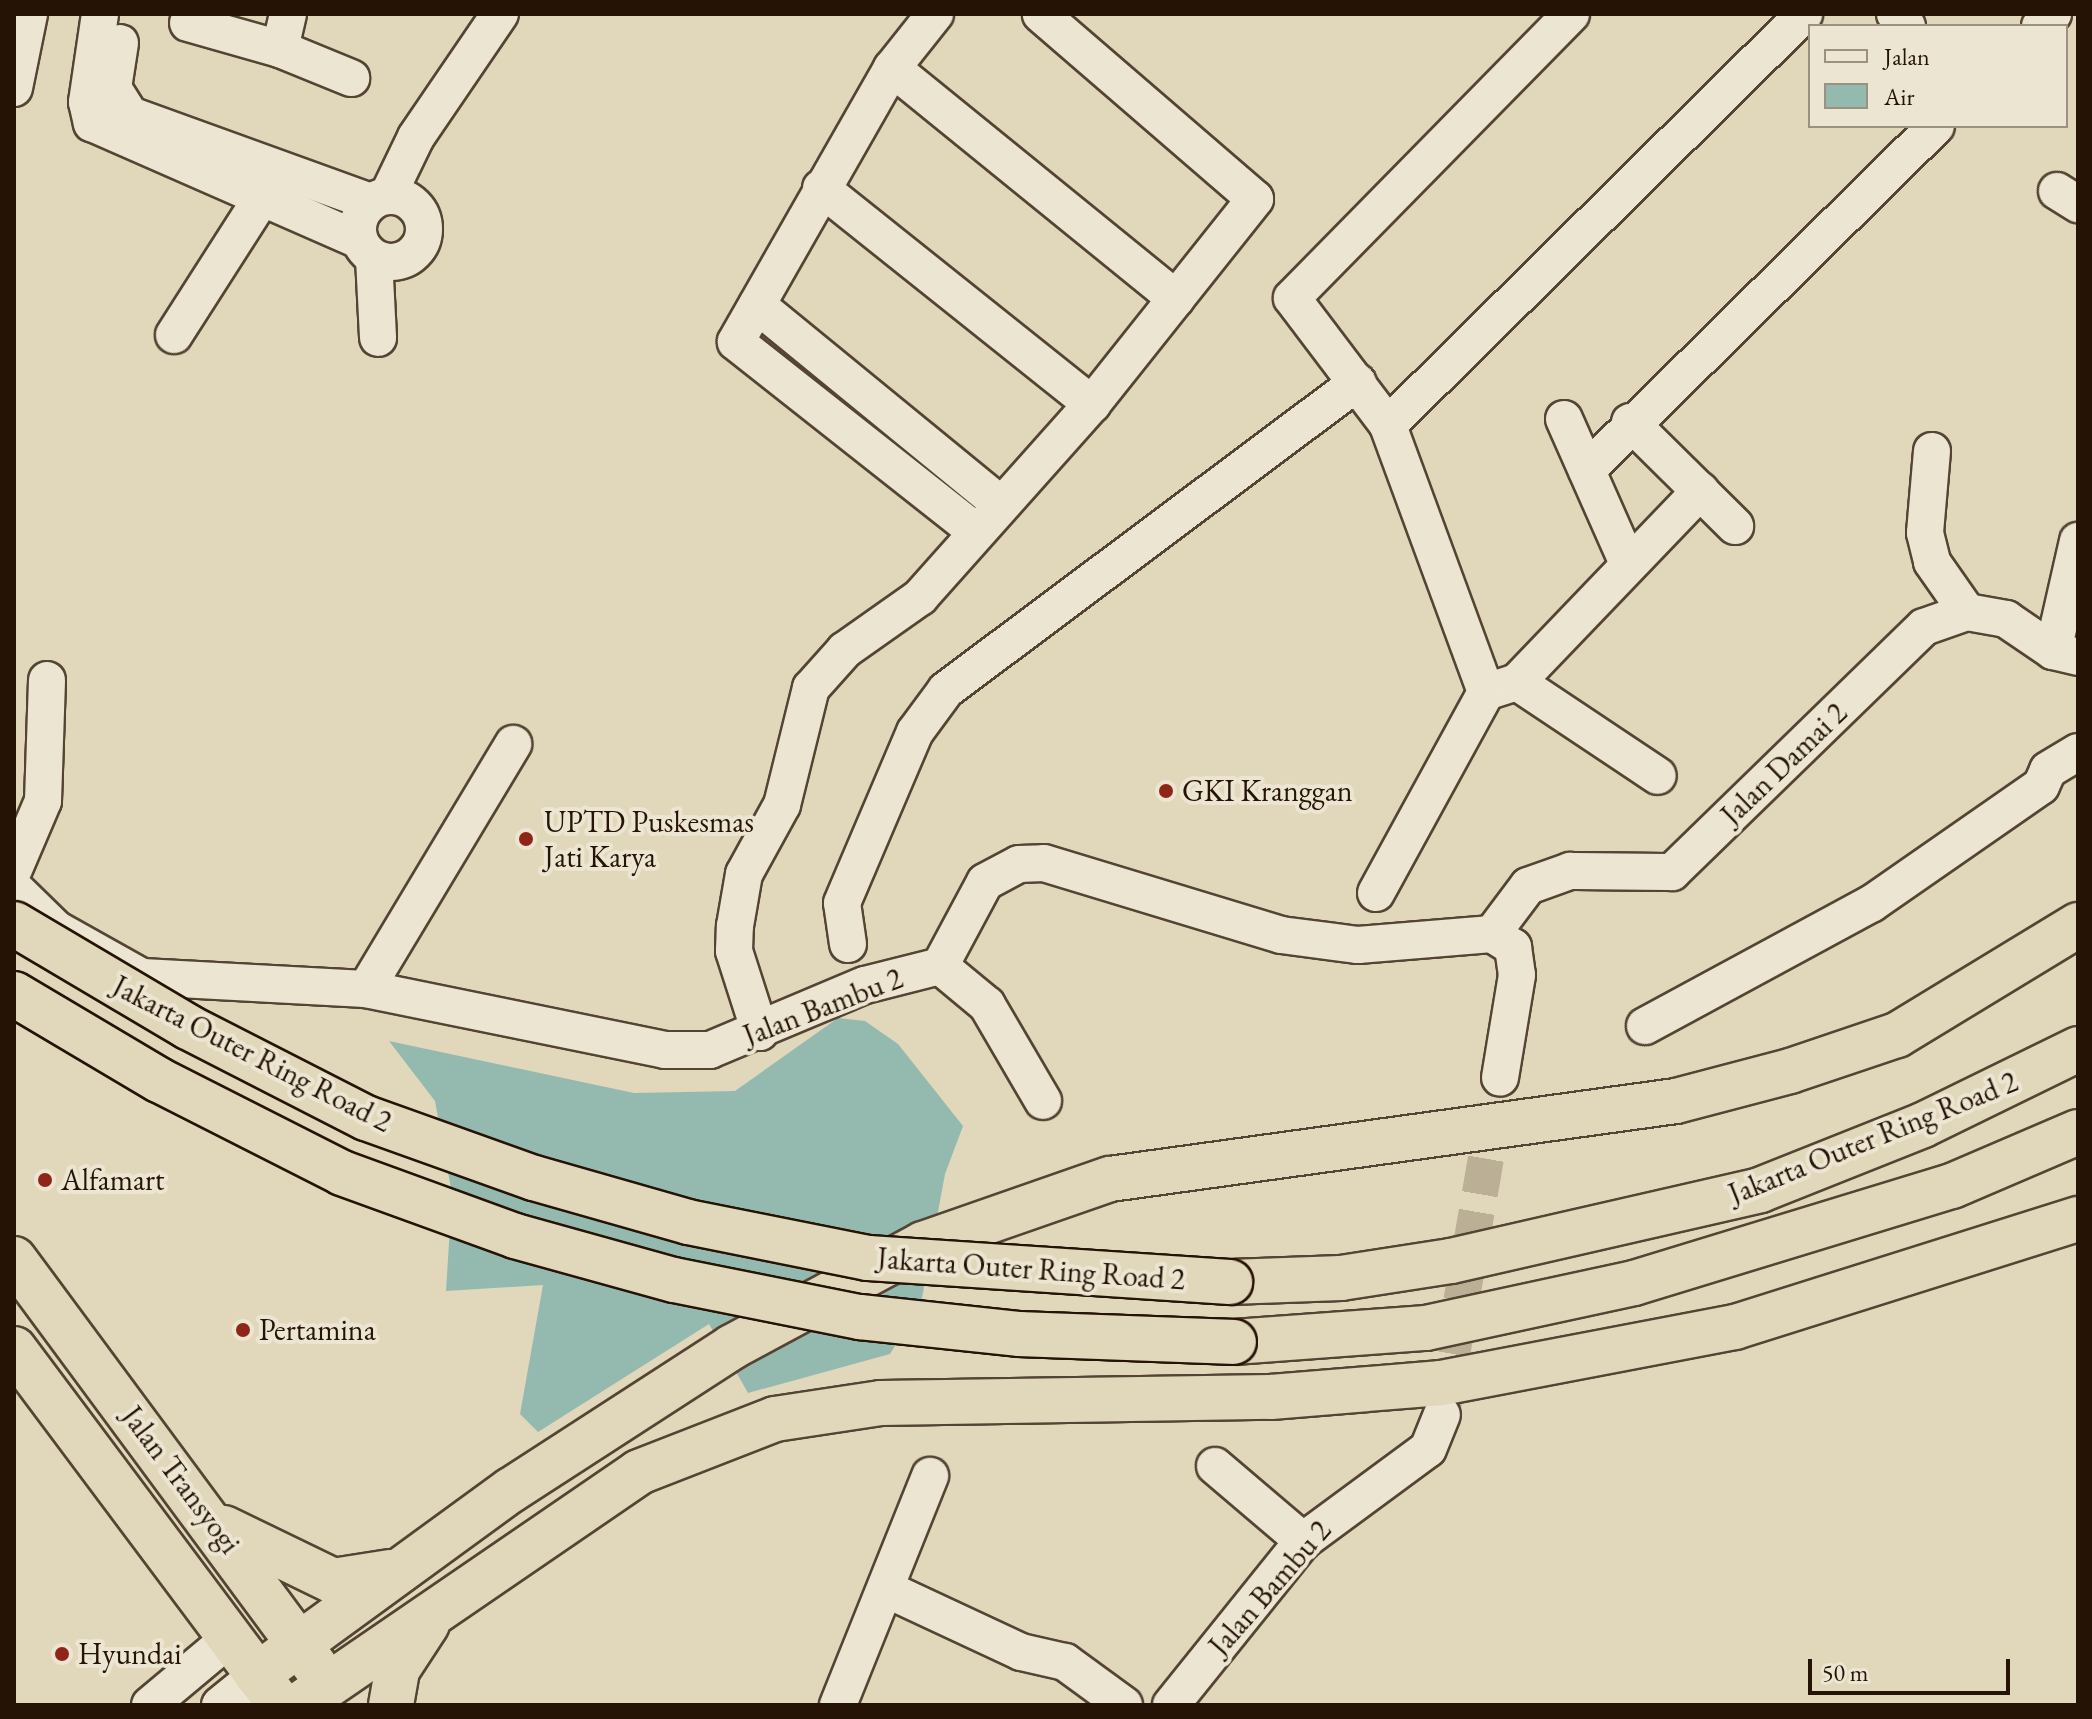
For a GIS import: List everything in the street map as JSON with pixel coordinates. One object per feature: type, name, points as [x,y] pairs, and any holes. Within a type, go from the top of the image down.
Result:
[{"type":"highway","name":"Jakarta Outer Ring Road 2","points":[[14,924],[188,1027],[366,1118],[534,1178],[688,1222],[868,1258],[1040,1275],[1230,1282],[1341,1278],[1451,1261],[1760,1190],[1923,1125],[2078,1049]]},
{"type":"highway","points":[[269,1690],[299,1642],[511,1490],[852,1278],[999,1214],[1110,1179],[1676,1101],[1775,1075],[1897,1035],[2078,925]]},
{"type":"highway","name":"Jakarta Outer Ring Road 2","points":[[14,994],[159,1080],[342,1173],[515,1236],[674,1280],[860,1317],[1020,1334],[1234,1342],[1426,1328],[1634,1283],[1952,1186],[2078,1132]]},
{"type":"highway","points":[[323,1698],[438,1609],[639,1472],[699,1444],[775,1419],[881,1403],[1271,1397],[1441,1383],[1735,1327],[2078,1219]]},
{"type":"highway","name":"Jalan Transyogi","points":[[14,1259],[215,1523],[299,1642],[323,1698]]},
{"type":"highway","name":"Jalan Transyogi","points":[[14,1349],[269,1690]]},
{"type":"highway","points":[[215,1523],[333,1581],[399,1571]]},
{"type":"highway","points":[[391,1705],[397,1670],[438,1609]]},
{"type":"street","points":[[14,88],[29,14]]},
{"type":"street","points":[[100,14],[87,102],[92,123],[366,249],[411,256],[425,231],[415,205],[379,198],[123,110],[113,88],[125,14]]},
{"type":"street","points":[[280,49],[288,14]]},
{"type":"street","points":[[378,338],[366,249],[358,219],[379,198],[416,137],[500,14]]},
{"type":"street","points":[[935,14],[892,68],[736,342],[975,531]]},
{"type":"street","points":[[760,1032],[734,951],[735,926],[744,874],[782,805],[811,688],[845,650],[920,597],[999,503],[1092,404],[1255,199],[1041,14]]},
{"type":"street","points":[[1571,14],[1296,291],[1292,305],[1358,382],[1388,425],[1502,687],[1658,776]]},
{"type":"street","points":[[1388,425],[1804,14]]},
{"type":"street","points":[[188,23],[280,49],[351,78]]},
{"type":"street","points":[[892,68],[1176,299]]},
{"type":"street","points":[[1587,470],[1630,422],[1934,128]]},
{"type":"street","points":[[821,188],[1092,404]]},
{"type":"street","points":[[174,335],[261,199]]},
{"type":"street","points":[[757,305],[999,503]]},
{"type":"street","points":[[848,944],[842,903],[915,732],[946,690],[1358,382]]},
{"type":"street","points":[[1564,419],[1627,561]]},
{"type":"street","points":[[1630,422],[1735,526]]},
{"type":"street","points":[[1932,451],[1925,533],[1932,562],[1967,612]]},
{"type":"street","points":[[1376,893],[1502,687],[1700,491]]},
{"type":"street","points":[[2066,654],[2078,541]]},
{"type":"street","name":"Jalan Damai 2","points":[[1492,934],[1528,886],[1570,871],[1672,872],[1924,627],[1967,612],[2006,619],[2066,654]]},
{"type":"street","points":[[14,869],[43,801],[47,680]]},
{"type":"street","points":[[366,989],[513,744]]},
{"type":"street","points":[[1645,1026],[1871,904],[2041,786],[2048,770],[2078,752]]},
{"type":"street","name":"Jalan Bambu 2","points":[[14,888],[56,929],[142,977],[366,989],[665,1050],[710,1050],[760,1032],[865,985],[940,966],[985,882],[1032,863],[1281,935],[1358,945],[1492,934]]},
{"type":"street","points":[[1492,934],[1513,947],[1517,975],[1500,1078]]},
{"type":"street","points":[[940,966],[987,1005],[1043,1101]]},
{"type":"street","name":"Jalan Bambu 2","points":[[1171,1705],[1303,1541],[1428,1449],[1442,1415]]},
{"type":"street","points":[[1215,1466],[1303,1541]]},
{"type":"street","points":[[838,1705],[930,1476]]},
{"type":"street","points":[[886,1589],[1021,1652],[1065,1662],[1124,1705]]},
{"type":"street","points":[[150,1705],[230,1638]]},
{"type":"street","points":[[220,1705],[269,1690]]},
{"type":"water","points":[[838,1018],[865,1021],[898,1044],[963,1126],[945,1174],[921,1303],[890,1354],[748,1393],[709,1324],[538,1432],[520,1414],[543,1285],[446,1291],[452,1194],[435,1101],[389,1041],[634,1093],[735,1091]]},
{"type":"tunnel","points":[[1443,1407],[1500,1078]]},
{"type":"place","name":"GKI Kranggan","points":[[1166,791]]},
{"type":"place","name":"UPTD Puskesmas Jati Karya","points":[[526,839]]},
{"type":"place","name":"Alfamart","points":[[45,1180]]},
{"type":"place","name":"Pertamina","points":[[243,1330]]},
{"type":"place","name":"Hyundai","points":[[62,1654]]}]
